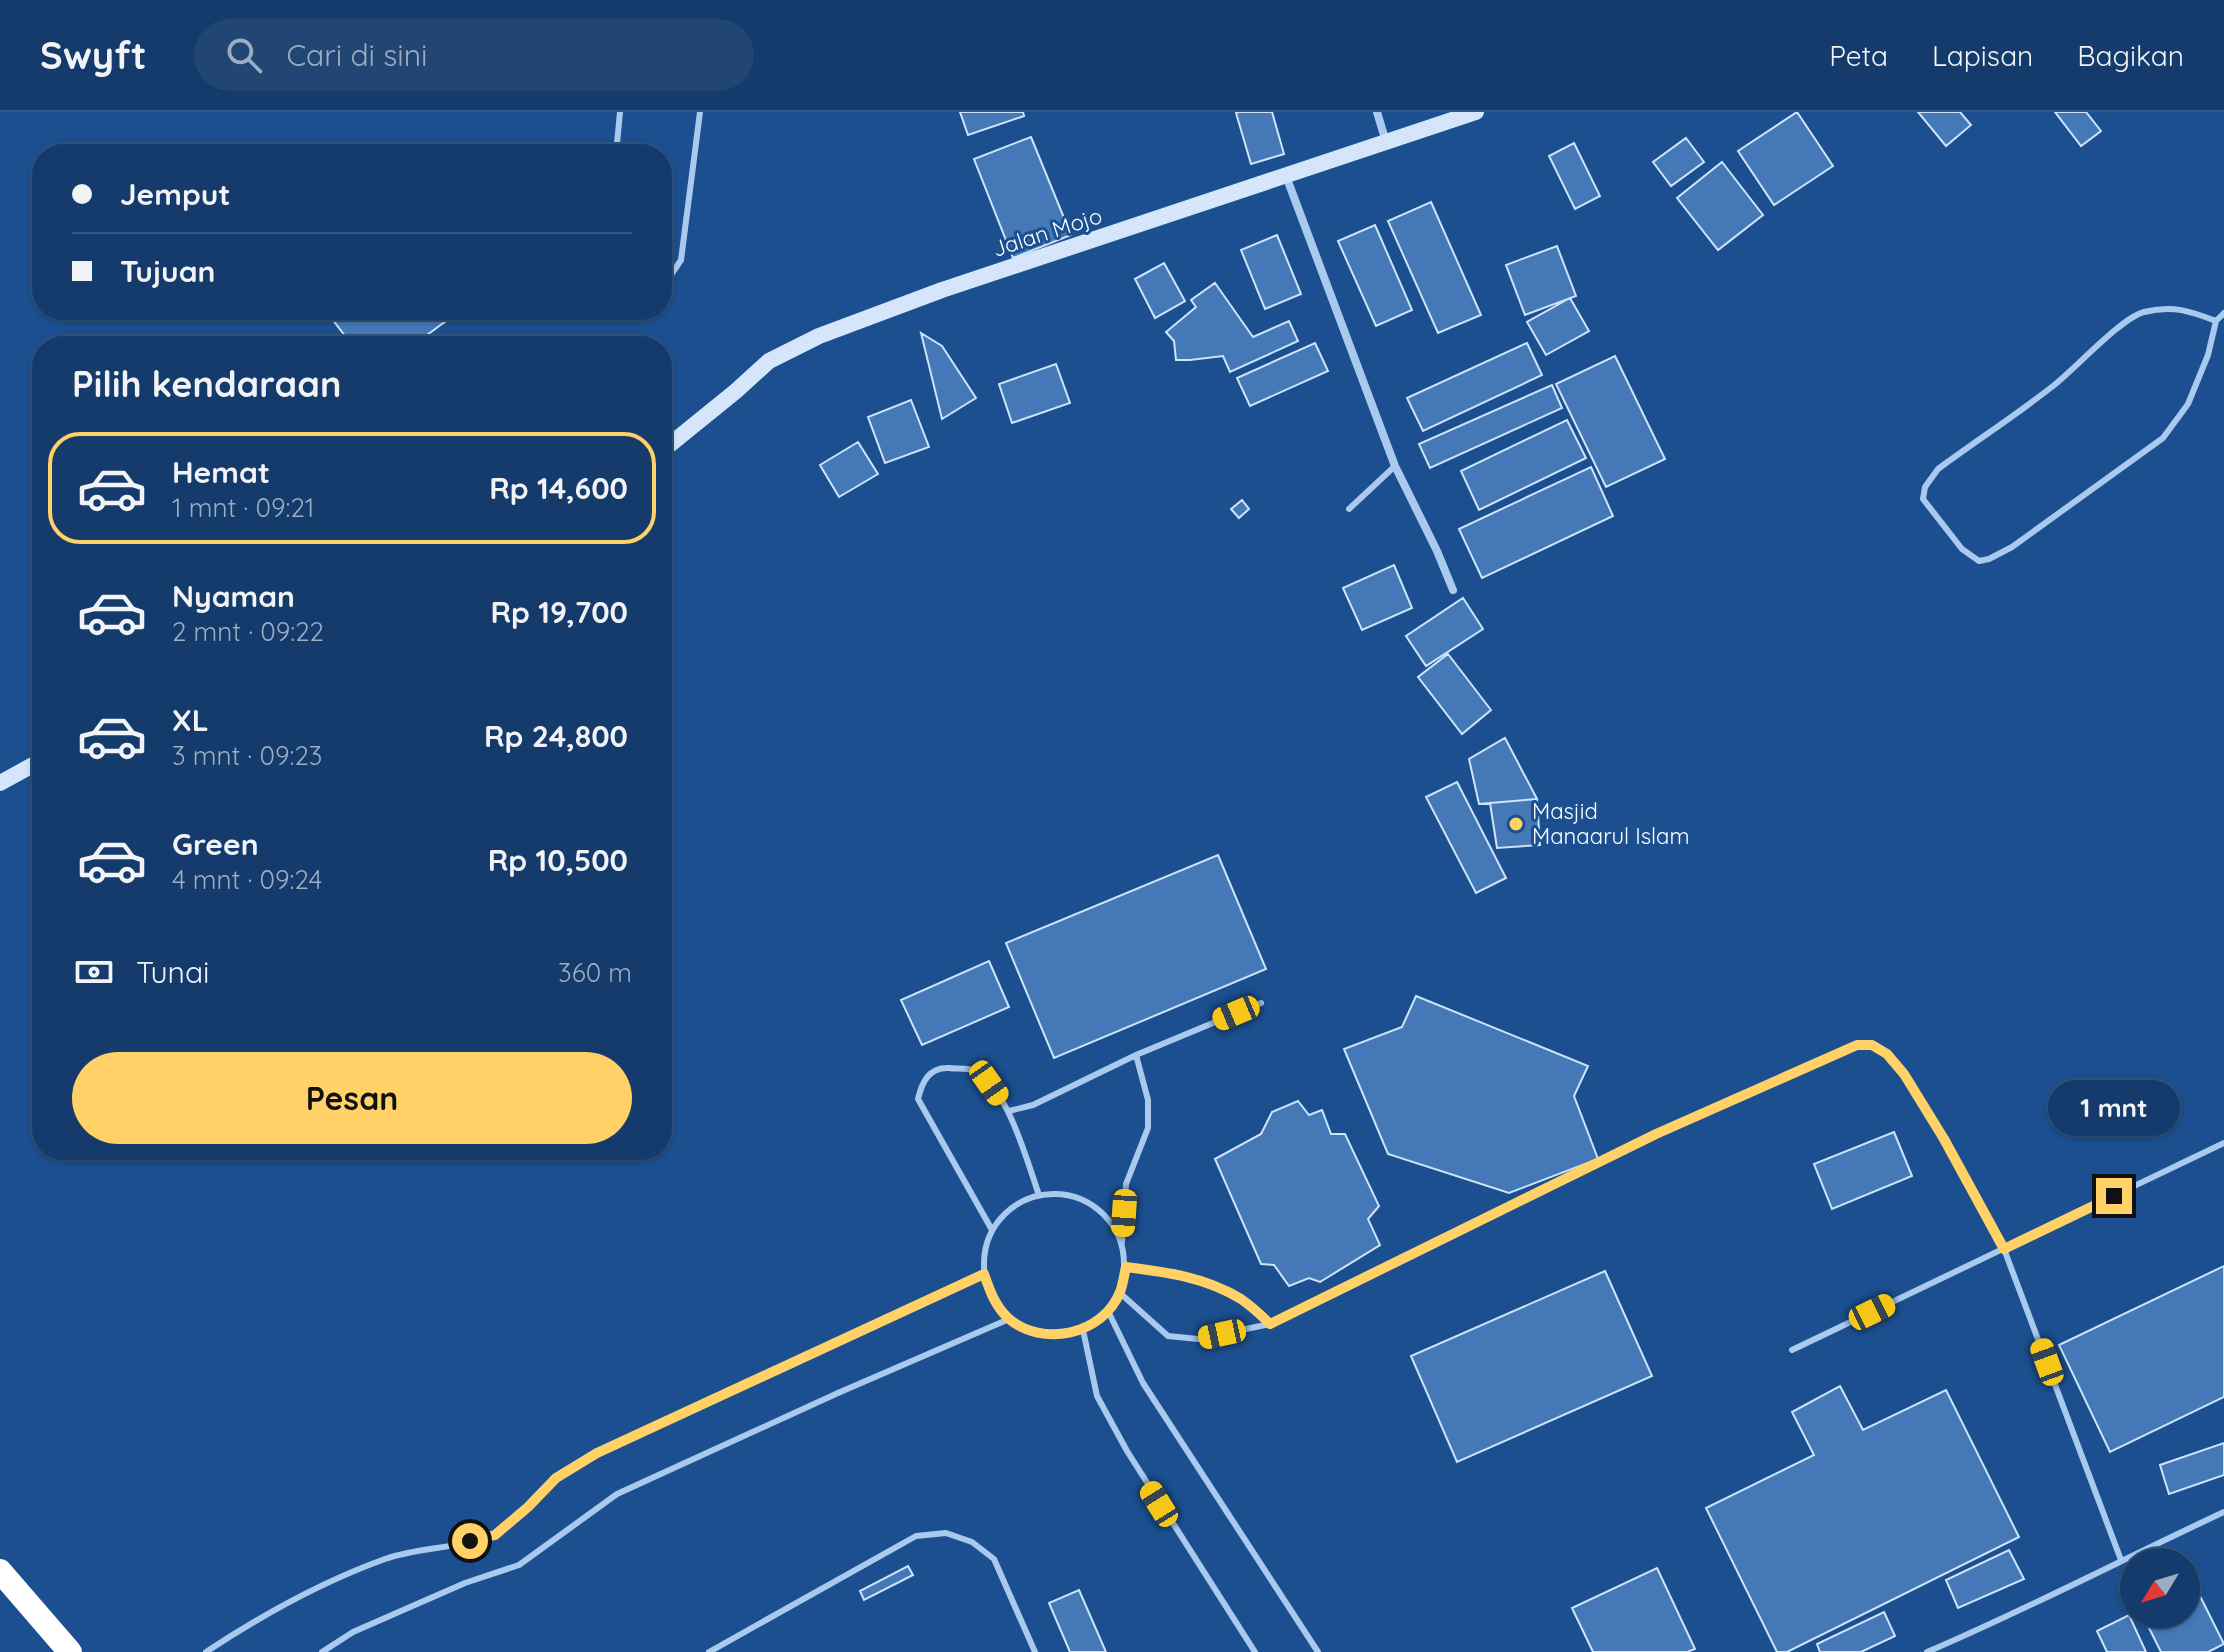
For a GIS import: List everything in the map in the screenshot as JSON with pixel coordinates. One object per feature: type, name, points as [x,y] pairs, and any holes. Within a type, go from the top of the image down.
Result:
[{"type":"highway","points":[[0,1571],[70,1652]]},
{"type":"street","points":[[1377,112],[1387,143]]},
{"type":"street","name":"Jalan Mojo","points":[[672,443],[769,361],[819,336],[942,290],[1476,112]]},
{"type":"street","points":[[1286,176],[1395,466],[1453,590]]},
{"type":"street","points":[[0,783],[32,765]]},
{"type":"lane","points":[[617,144],[620,112]]},
{"type":"lane","points":[[672,274],[681,260],[700,112]]},
{"type":"lane","points":[[2216,321],[2188,310],[2164,309],[2141,313],[2121,326],[2054,385],[1938,469],[1925,487],[1923,499],[1962,549],[1979,561],[2012,547],[2163,438],[2188,404],[2208,355],[2216,321],[2224,313]]},
{"type":"lane","points":[[1349,509],[1395,466]]},
{"type":"lane","points":[[1009,1111],[1033,1105],[1136,1055],[1261,1003]]},
{"type":"lane","points":[[1120,1293],[1168,1336],[1198,1339],[1270,1324],[1656,1134],[1857,1045],[1872,1045],[1887,1054],[1904,1074],[1944,1139],[2004,1249],[2120,1557]]},
{"type":"lane","points":[[1122,1242],[1109,1219],[1089,1203],[1065,1194],[1039,1195],[1011,1207],[992,1230],[985,1252],[984,1274],[992,1299],[1009,1319],[1032,1332],[1057,1336],[1083,1330],[1108,1311],[1120,1293],[1126,1267],[1122,1242],[1126,1184],[1148,1128],[1148,1100],[1136,1055]]},
{"type":"lane","points":[[992,1230],[918,1099],[922,1083],[929,1074],[942,1068],[970,1070],[989,1083],[1009,1111],[1039,1195]]},
{"type":"lane","points":[[1792,1350],[2224,1143]]},
{"type":"lane","points":[[1126,1267],[1174,1273],[1217,1286],[1244,1301],[1270,1324]]},
{"type":"lane","points":[[206,1652],[255,1620],[322,1585],[387,1558],[495,1535],[556,1478],[597,1453],[984,1274]]},
{"type":"lane","points":[[1108,1311],[1143,1383],[1318,1652]]},
{"type":"lane","points":[[322,1652],[353,1632],[465,1583],[519,1565],[617,1494],[1009,1319]]},
{"type":"lane","points":[[1083,1330],[1097,1396],[1119,1438],[1255,1652]]},
{"type":"lane","points":[[2147,1548],[2224,1512]]},
{"type":"lane","points":[[709,1652],[916,1536],[946,1533],[972,1542],[994,1559],[1035,1652]]},
{"type":"lane","points":[[1927,1652],[2008,1617],[2120,1561]]},
{"type":"building","points":[[960,112],[1023,112],[1024,116],[968,135]]},
{"type":"building","points":[[1272,112],[1284,154],[1251,164],[1236,113]]},
{"type":"building","points":[[1797,112],[1833,166],[1774,205],[1738,151]]},
{"type":"building","points":[[1918,112],[1960,112],[1971,125],[1946,146]]},
{"type":"building","points":[[2055,112],[2086,112],[2101,131],[2081,146]]},
{"type":"building","points":[[1031,137],[1071,235],[1013,258],[974,159]]},
{"type":"building","points":[[1686,138],[1704,162],[1671,186],[1653,162]]},
{"type":"building","points":[[1574,143],[1600,196],[1575,209],[1549,156]]},
{"type":"building","points":[[1722,162],[1763,215],[1718,250],[1677,198]]},
{"type":"building","points":[[1431,202],[1481,315],[1438,333],[1388,221]]},
{"type":"building","points":[[1375,225],[1412,310],[1376,326],[1338,241]]},
{"type":"building","points":[[1277,235],[1301,294],[1265,309],[1241,250]]},
{"type":"building","points":[[1557,246],[1576,296],[1525,315],[1506,265]]},
{"type":"building","points":[[1164,263],[1185,301],[1155,318],[1135,279]]},
{"type":"building","points":[[1215,283],[1253,337],[1289,321],[1298,341],[1230,372],[1223,356],[1176,360],[1174,341],[1166,332],[1196,307],[1191,300]]},
{"type":"building","points":[[1570,298],[1589,331],[1546,355],[1527,322]]},
{"type":"building","points":[[333,320],[447,320],[426,336],[345,336]]},
{"type":"building","points":[[921,333],[942,346],[976,398],[942,419]]},
{"type":"building","points":[[1315,343],[1328,371],[1250,406],[1237,378]]},
{"type":"building","points":[[1527,343],[1542,375],[1423,431],[1407,398]]},
{"type":"building","points":[[1615,356],[1665,459],[1606,487],[1556,384]]},
{"type":"building","points":[[1056,364],[1070,403],[1012,423],[999,384]]},
{"type":"building","points":[[1552,385],[1562,408],[1430,468],[1419,444]]},
{"type":"building","points":[[911,400],[929,447],[885,463],[868,417]]},
{"type":"building","points":[[1567,420],[1586,458],[1479,510],[1461,471]]},
{"type":"building","points":[[858,442],[878,474],[839,497],[820,465]]},
{"type":"building","points":[[1591,467],[1613,516],[1482,578],[1459,529]]},
{"type":"building","points":[[1242,500],[1249,509],[1239,518],[1231,509]]},
{"type":"building","points":[[1394,565],[1412,608],[1362,630],[1343,588]]},
{"type":"building","points":[[1463,598],[1483,629],[1426,666],[1406,636]]},
{"type":"building","points":[[1448,654],[1491,710],[1462,734],[1418,677]]},
{"type":"building","points":[[1505,738],[1537,799],[1479,804],[1469,759]]},
{"type":"building","points":[[1457,782],[1506,878],[1476,893],[1426,797]]},
{"type":"building","name":"Masjid Manaarul Islam","points":[[1537,799],[1540,845],[1497,848],[1490,803]]},
{"type":"building","points":[[1218,855],[1266,969],[1054,1058],[1006,943]]},
{"type":"building","points":[[989,961],[1009,1007],[922,1045],[901,1000]]},
{"type":"building","points":[[1416,996],[1588,1066],[1574,1096],[1598,1159],[1509,1193],[1388,1154],[1344,1049],[1402,1027]]},
{"type":"building","points":[[1298,1101],[1309,1115],[1322,1110],[1331,1134],[1345,1134],[1379,1206],[1368,1219],[1380,1245],[1320,1282],[1309,1278],[1289,1286],[1274,1265],[1261,1264],[1215,1159],[1261,1134],[1272,1112]]},
{"type":"building","points":[[1894,1132],[1912,1176],[1832,1209],[1814,1164]]},
{"type":"building","points":[[2224,1266],[2224,1397],[2110,1452],[2059,1345]]},
{"type":"building","points":[[1605,1271],[1652,1376],[1457,1462],[1411,1356]]},
{"type":"building","points":[[1840,1386],[1863,1430],[1946,1390],[2019,1537],[1787,1652],[1777,1652],[1706,1508],[1814,1455],[1792,1412]]},
{"type":"building","points":[[2224,1443],[2224,1475],[2169,1494],[2160,1465]]},
{"type":"building","points":[[2009,1550],[2024,1579],[1958,1608],[1946,1580]]},
{"type":"building","points":[[908,1566],[913,1575],[864,1600],[860,1591]]},
{"type":"building","points":[[1657,1568],[1695,1649],[1687,1652],[1593,1652],[1572,1608]]},
{"type":"building","points":[[1079,1590],[1106,1652],[1070,1652],[1049,1603]]},
{"type":"building","points":[[2200,1596],[2224,1644],[2208,1652],[2161,1652],[2149,1628],[2200,1628]]},
{"type":"building","points":[[1884,1612],[1895,1636],[1861,1652],[1820,1652],[1817,1644]]},
{"type":"building","points":[[2120,1620],[2120,1628],[2135,1628],[2146,1652],[2107,1652],[2097,1631]]},
{"type":"place","name":"Masjid Manaarul Islam","points":[[1516,824]]},
{"type":"route","points":[[470,1541],[495,1535],[556,1478],[597,1453],[984,1274],[992,1299],[1009,1319],[1032,1332],[1057,1336],[1083,1330],[1108,1311],[1120,1293],[1126,1267],[1174,1273],[1217,1286],[1244,1301],[1270,1324],[1656,1134],[1857,1045],[1872,1045],[1887,1054],[1904,1074],[1944,1139],[2004,1249],[2114,1196]]}]
